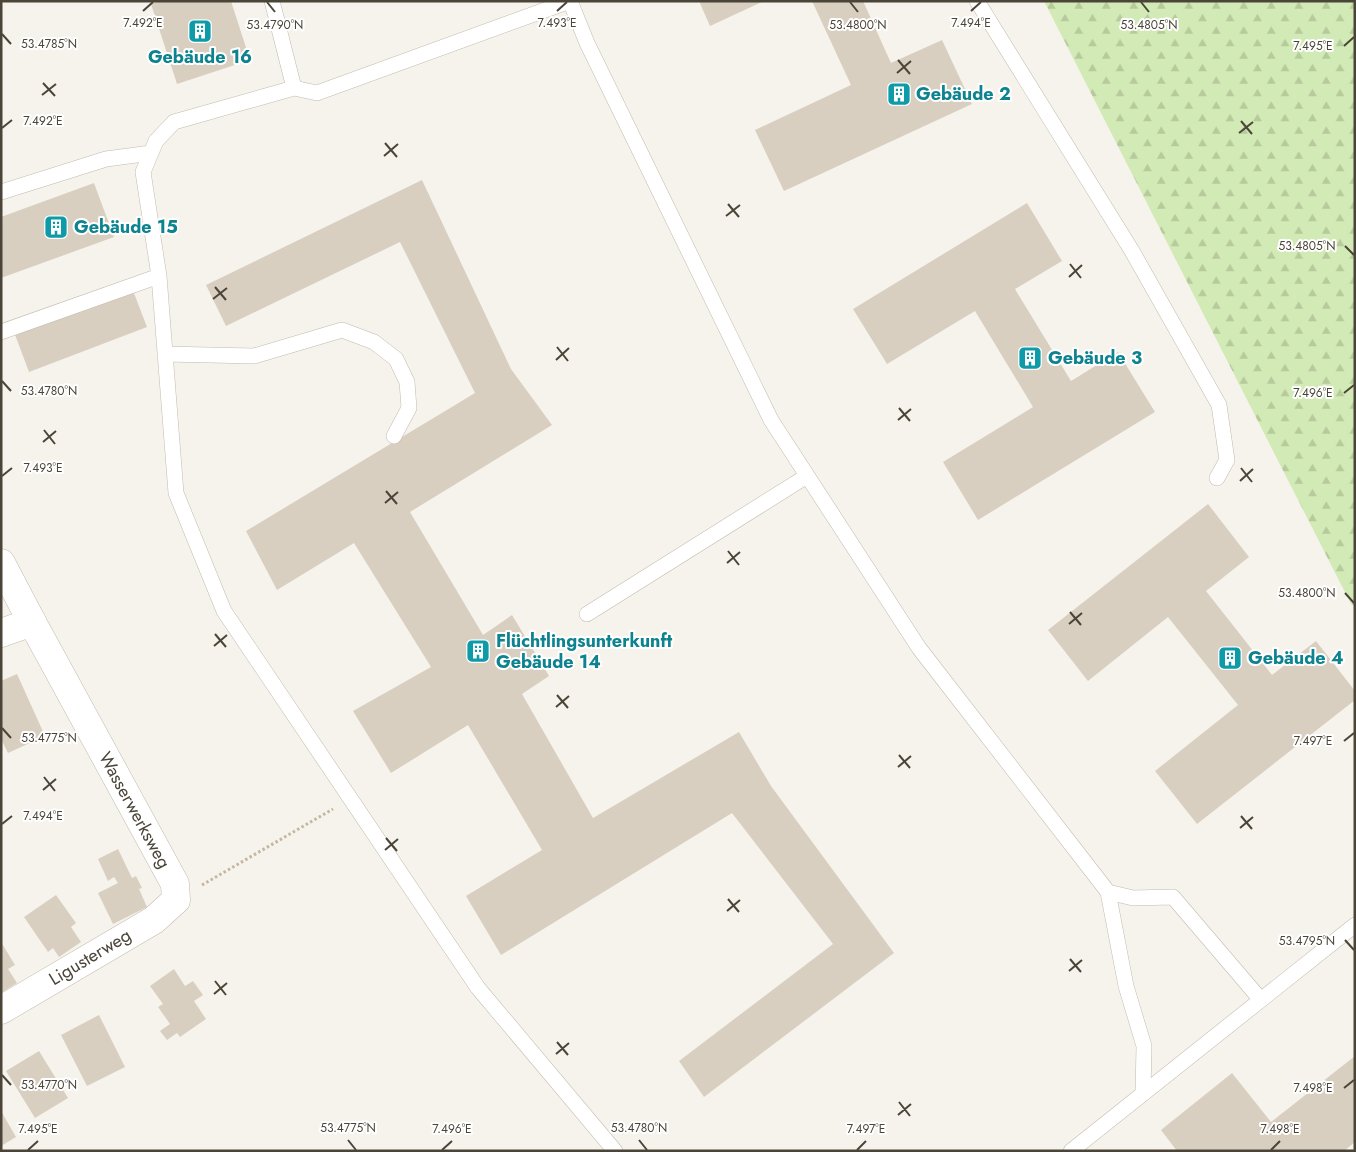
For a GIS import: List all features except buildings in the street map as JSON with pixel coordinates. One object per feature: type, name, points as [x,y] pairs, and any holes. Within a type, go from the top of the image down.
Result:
[{"type":"street","name":"Wasserwerksweg","points":[[1,563],[175,884],[176,900]]},
{"type":"street","points":[[1,633],[32,622]]},
{"type":"street","name":"Ligusterweg","points":[[1,1010],[154,920],[176,900]]},
{"type":"lane","points":[[272,1],[294,88]]},
{"type":"lane","points":[[614,1151],[478,988],[224,611],[176,494],[160,276],[143,172],[156,141],[174,122],[294,88],[317,93],[570,1],[587,43],[771,420],[920,648],[1108,892],[1126,986],[1144,1046],[1143,1094]]},
{"type":"lane","points":[[977,1],[1132,251],[1219,405],[1227,460],[1217,478]]},
{"type":"lane","points":[[1,192],[106,158],[151,153]]},
{"type":"lane","points":[[1,332],[160,276]]},
{"type":"lane","points":[[166,354],[254,356],[342,330],[374,342],[396,359],[407,382],[409,408],[394,436]]},
{"type":"lane","points":[[587,614],[807,476]]},
{"type":"lane","points":[[1108,892],[1133,898],[1173,897],[1261,1000]]},
{"type":"lane","points":[[1071,1151],[1355,926]]},
{"type":"path","points":[[176,900],[351,799]]},
{"type":"green space","points":[[1044,1],[1355,1],[1355,606],[1351,604]]},
{"type":"place","name":"Gebäude 16","points":[[200,31]]},
{"type":"place","name":"Gebäude 2","points":[[899,94]]},
{"type":"place","name":"Gebäude 15","points":[[56,227]]},
{"type":"place","name":"Gebäude 3","points":[[1030,358]]},
{"type":"place","name":"Flüchtlingsunterkunft Gebäude 14","points":[[478,651]]},
{"type":"place","name":"Gebäude 4","points":[[1230,658]]}]
